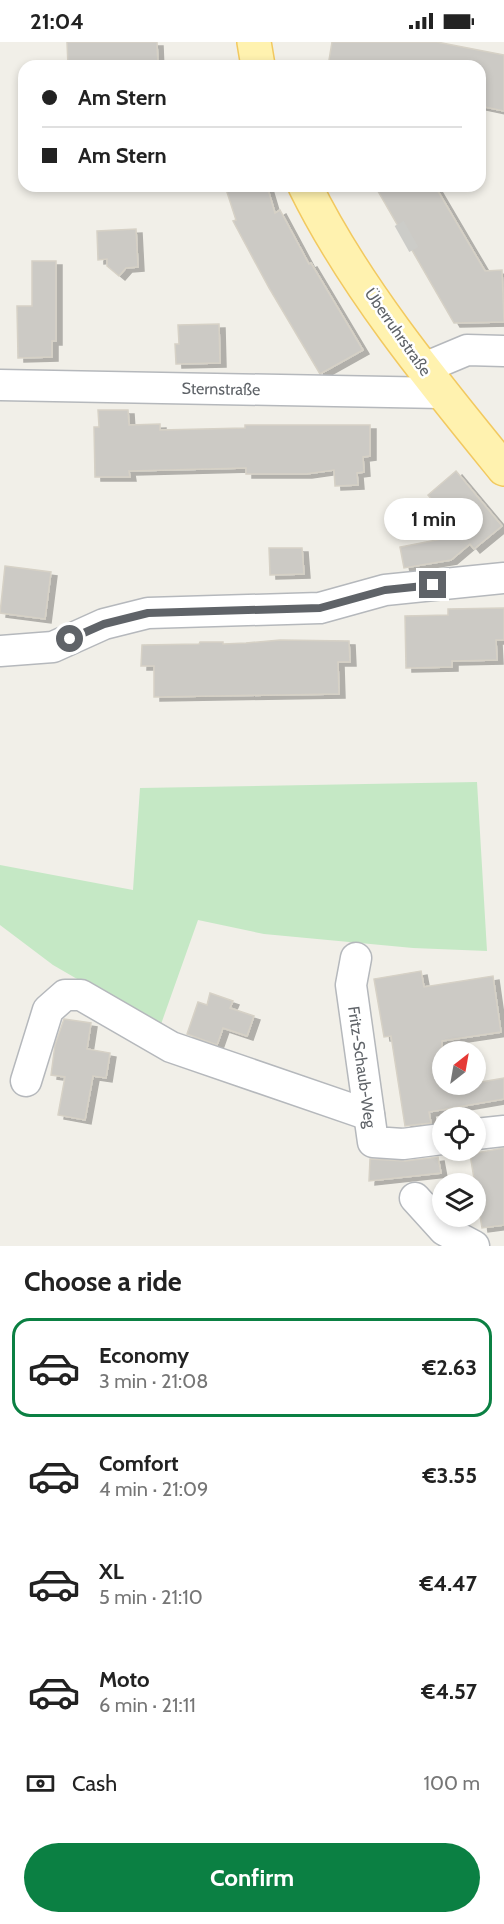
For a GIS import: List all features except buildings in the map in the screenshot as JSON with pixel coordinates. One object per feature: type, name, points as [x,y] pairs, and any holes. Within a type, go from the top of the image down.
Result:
[{"type":"main road","points":[[254,42],[257,60]]},
{"type":"main road","name":"Überruhrstraße","points":[[308,192],[331,234],[376,302],[433,381],[504,469]]},
{"type":"street","points":[[433,381],[467,350],[504,351]]},
{"type":"street","name":"Sternstraße","points":[[0,385],[433,381]]},
{"type":"street","points":[[0,651],[53,647],[104,624],[148,613],[320,608],[385,590],[504,579]]},
{"type":"street","name":"Fritz-Schaub-Weg","points":[[356,958],[351,985],[373,1142],[403,1144],[432,1140]]},
{"type":"street","points":[[26,1082],[48,1010],[65,995],[81,995],[171,1047],[369,1115]]},
{"type":"street","points":[[486,1133],[504,1131]]},
{"type":"street","points":[[415,1198],[444,1230],[474,1246]]},
{"type":"green space","points":[[477,782],[487,951],[413,948],[264,934],[198,920],[160,1027],[53,965],[0,925],[0,865],[133,890],[140,788]]},
{"type":"tunnel","points":[[402,239],[411,234]]},
{"type":"route","points":[[70,639],[104,624],[148,613],[320,608],[385,590],[433,585]]}]
